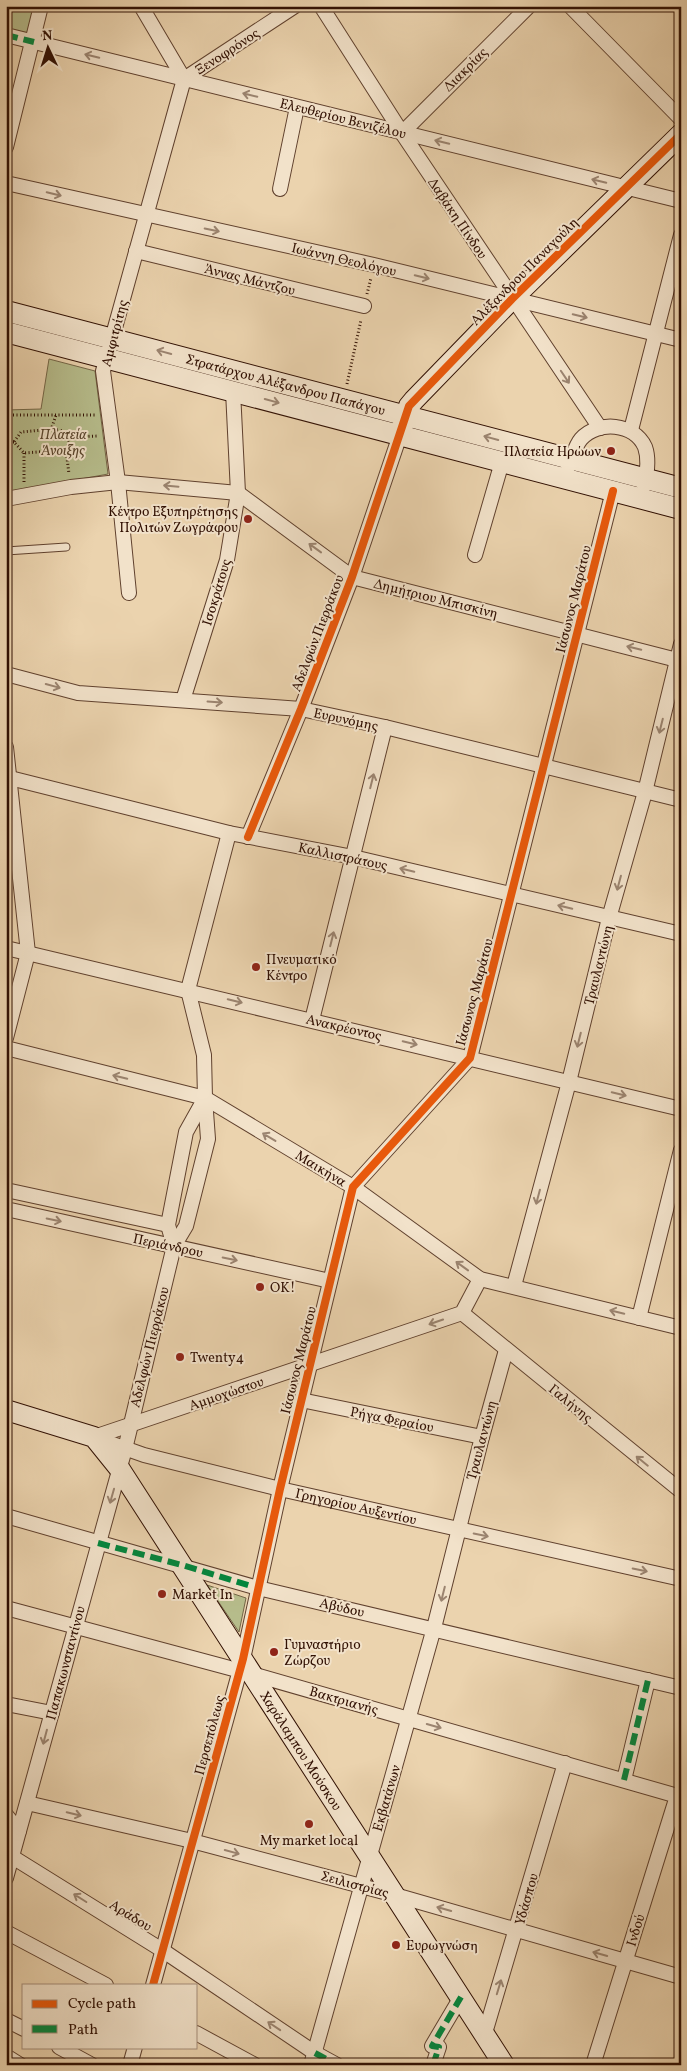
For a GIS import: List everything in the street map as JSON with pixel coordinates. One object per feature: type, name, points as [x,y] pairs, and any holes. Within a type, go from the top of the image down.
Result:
[{"type":"street","points":[[6,147],[34,42],[41,6]]},
{"type":"street","points":[[141,6],[184,79]]},
{"type":"street","name":"Ξενοφρόνος","points":[[184,79],[295,6]]},
{"type":"street","name":"Δαβάκη Πίνδου","points":[[321,6],[402,133],[600,428]]},
{"type":"street","name":"Διακρίας","points":[[402,133],[529,6]]},
{"type":"street","points":[[570,6],[681,119]]},
{"type":"street","name":"Ελευθερίου Βενιζέλου","points":[[6,35],[681,201]]},
{"type":"street","name":"Αμφιτρίτης","points":[[129,593],[118,482],[103,371],[184,79]]},
{"type":"street","points":[[280,189],[298,107]]},
{"type":"street","name":"Αλέξανδρου Παναγούλη","points":[[400,435],[414,400],[512,299],[681,134]]},
{"type":"street","name":"Ιωάννη Θεολόγου","points":[[6,182],[374,266],[681,340]]},
{"type":"street","points":[[631,430],[681,235]]},
{"type":"street","name":"Άννας Μάντζου","points":[[136,251],[364,306]]},
{"type":"street","name":"Στρατάρχου Αλέξανδρου Παπάγου","points":[[6,311],[572,459],[643,489],[681,509]]},
{"type":"street","name":"Στρατάρχου Αλέξανδρου Παπάγου","points":[[6,332],[613,491],[681,488]]},
{"type":"street","name":"Ισοκράτους","points":[[183,700],[226,560],[238,493],[234,391]]},
{"type":"street","points":[[564,478],[580,440],[591,431],[614,426],[631,430],[644,446],[647,457],[643,489]]},
{"type":"street","name":"Αδελφών Πιερράκου","points":[[248,837],[301,709],[352,577],[400,435]]},
{"type":"street","points":[[475,555],[502,462]]},
{"type":"street","points":[[6,499],[71,487],[118,482],[238,493]]},
{"type":"street","name":"Ιάσωνος Μαράτου","points":[[280,1489],[353,1187],[470,1058],[613,491]]},
{"type":"street","name":"Δημήτριου Μπισκίνη","points":[[238,493],[352,577],[679,660]]},
{"type":"street","name":"Τραυλαντώνη","points":[[514,1286],[569,1082],[609,918],[679,660],[681,644]]},
{"type":"street","name":"Ευρυνόμης","points":[[6,674],[78,693],[301,709],[385,727],[544,768],[681,800]]},
{"type":"street","points":[[312,1020],[385,727]]},
{"type":"street","points":[[6,747],[28,953],[6,1038]]},
{"type":"street","name":"Καλλιστράτους","points":[[8,777],[230,833],[353,857],[681,934]]},
{"type":"street","name":"Αδελφών Πιερράκου","points":[[125,1449],[174,1246],[186,1226],[208,1139],[204,1055],[188,990],[230,833]]},
{"type":"street","name":"Ανακρέοντος","points":[[6,948],[681,1108]]},
{"type":"street","name":"Μαικήνα","points":[[6,1048],[205,1098],[353,1187],[480,1279],[681,1328]]},
{"type":"street","name":"Αδελφών Πιερράκου","points":[[174,1246],[168,1225],[186,1132],[205,1098]]},
{"type":"street","points":[[640,1318],[681,1150]]},
{"type":"street","name":"Περιάνδρου","points":[[6,1190],[168,1225]]},
{"type":"street","name":"Περιάνδρου","points":[[6,1209],[330,1281]]},
{"type":"street","points":[[462,1314],[480,1279]]},
{"type":"street","name":"Αμμοχώστου","points":[[94,1437],[462,1314]]},
{"type":"street","name":"Γαλήνης","points":[[462,1314],[681,1491]]},
{"type":"street","name":"Τραυλαντώνη","points":[[458,1530],[506,1350]]},
{"type":"street","name":"Ρήγα Φεραίου","points":[[302,1400],[482,1437]]},
{"type":"street","name":"Γρηγορίου Αυξεντίου","points":[[6,1410],[94,1437],[125,1449],[280,1489],[681,1579]]},
{"type":"street","name":"Χαράλαμπου Μούσκου","points":[[94,1437],[119,1468],[245,1667],[370,1855],[504,2065]]},
{"type":"street","name":"Παπακωνσταντίνου","points":[[6,1878],[9,1854],[19,1831],[125,1449]]},
{"type":"street","name":"Περσεπόλεως","points":[[153,1984],[192,1841],[245,1667],[258,1588],[280,1489]]},
{"type":"street","name":"Αβύδου","points":[[6,1516],[258,1588],[434,1628],[681,1688]]},
{"type":"street","name":"Εκβατάνων","points":[[313,2059],[410,1719],[458,1530]]},
{"type":"street","name":"Βακτριανής","points":[[6,1608],[76,1627],[245,1667],[410,1719],[679,1796]]},
{"type":"street","points":[[624,1780],[648,1680]]},
{"type":"street","points":[[6,1704],[52,1713]]},
{"type":"street","name":"Υδάσπου","points":[[485,2033],[565,1763]]},
{"type":"street","name":"Ινδού","points":[[593,2065],[679,1796]]},
{"type":"street","name":"Σειλιστρίας","points":[[27,1803],[192,1841],[395,1895],[681,1977]]},
{"type":"street","points":[[6,1815],[19,1831]]},
{"type":"street","name":"Αράδου","points":[[9,1854],[162,1950],[313,2059],[337,2065]]},
{"type":"street","points":[[6,1932],[104,1984]]},
{"type":"street","points":[[433,2065],[439,2047],[432,2046],[461,1997]]},
{"type":"street","points":[[6,2020],[22,2028]]},
{"type":"street","points":[[198,2034],[255,2065]]},
{"type":"street","points":[[61,2048],[92,2065]]},
{"type":"street","points":[[130,2065],[135,2048]]},
{"type":"lane","points":[[6,550],[66,547]]},
{"type":"lane","points":[[6,2065],[11,2055],[27,2065]]},
{"type":"path","points":[[343,399],[374,266]]},
{"type":"path","points":[[6,415],[109,415]]},
{"type":"path","points":[[51,430],[56,415]]},
{"type":"path","points":[[14,442],[21,432],[51,430],[60,430],[71,437],[112,436]]},
{"type":"path","points":[[71,437],[66,450],[71,487]]},
{"type":"path","points":[[6,442],[14,442],[24,453],[24,496]]},
{"type":"path","points":[[24,453],[66,450]]},
{"type":"green space","points":[[6,6],[37,6],[31,36],[6,29]]},
{"type":"green space","name":"Πλατεία Άνοιξης","points":[[49,359],[95,371],[108,474],[6,493],[6,410],[41,409]]},
{"type":"green space","points":[[207,1585],[246,1598],[239,1632]]},
{"type":"marked path","points":[[6,35],[34,42]]},
{"type":"marked path","points":[[98,1543],[182,1565],[258,1588]]},
{"type":"marked path","points":[[624,1780],[648,1680]]},
{"type":"marked path","points":[[433,2065],[439,2047],[432,2046],[461,1997]]},
{"type":"marked path","points":[[315,2053],[337,2065]]},
{"type":"cycle path","points":[[248,837],[301,709],[352,577],[409,406],[512,299],[681,134]]},
{"type":"cycle path","points":[[153,1984],[243,1659],[280,1489],[353,1187],[470,1058],[613,491]]},
{"type":"place","name":"Πλατεία Ηρώων","points":[[611,451]]},
{"type":"place","name":"Κέντρο Εξυπηρέτησης Πολιτών Ζωγράφου","points":[[248,519]]},
{"type":"place","name":"Πνευματικό Κέντρο","points":[[256,967]]},
{"type":"place","name":"ΟΚ!","points":[[260,1287]]},
{"type":"place","name":"Twenty4","points":[[180,1357]]},
{"type":"place","name":"Market In","points":[[162,1594]]},
{"type":"place","name":"Γυμναστήριο Ζώρζου","points":[[274,1652]]},
{"type":"place","name":"My market local","points":[[309,1824]]},
{"type":"place","name":"Ευρωγνώση","points":[[396,1945]]}]
